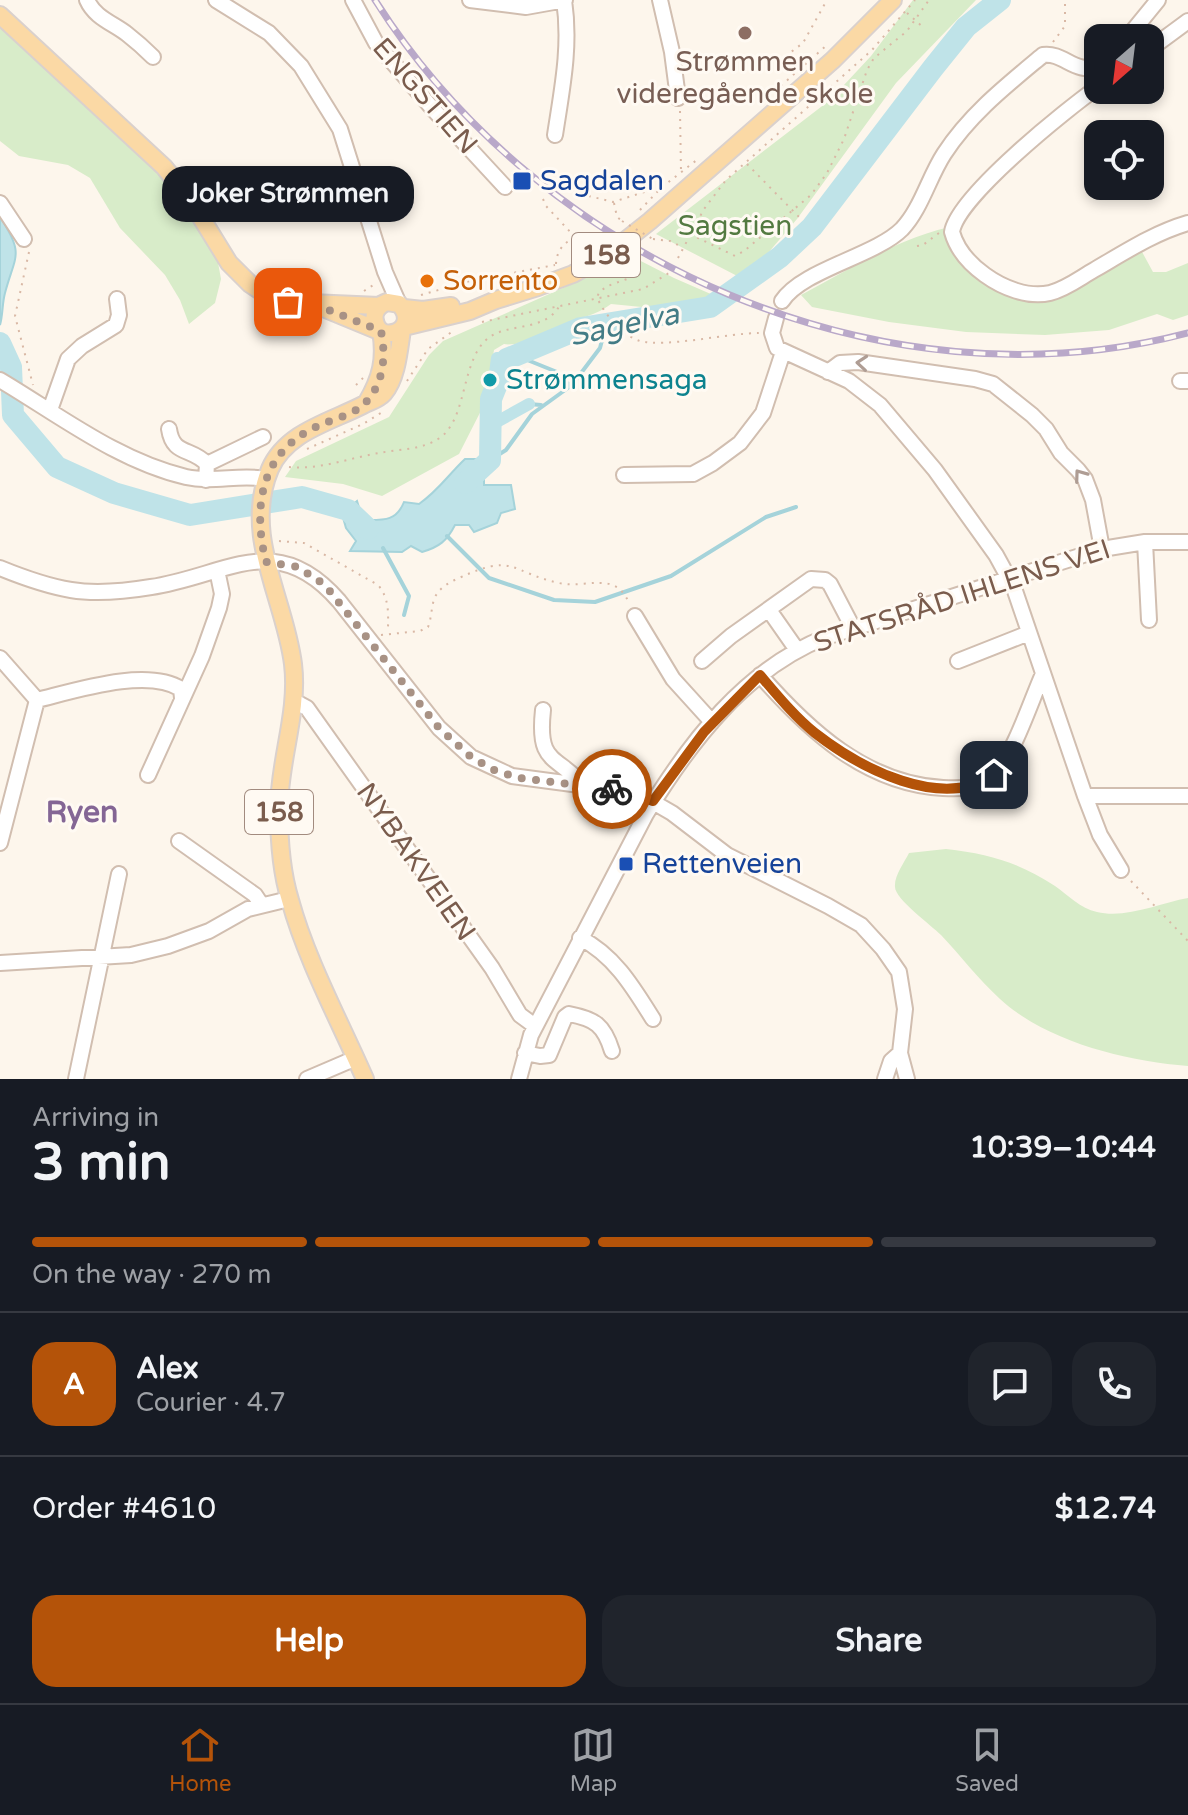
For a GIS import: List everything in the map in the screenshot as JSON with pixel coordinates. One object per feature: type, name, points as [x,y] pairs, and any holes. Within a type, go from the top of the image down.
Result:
[{"type":"main road","name":"158","points":[[381,331],[392,334],[403,328],[470,311],[573,274],[619,247],[833,60],[893,0]]},
{"type":"main road","points":[[0,15],[164,167],[243,279],[273,298],[314,304],[391,305],[407,316],[389,385],[383,395],[294,439],[274,461],[265,486]]},
{"type":"main road","name":"158","points":[[391,305],[423,310],[496,300]]},
{"type":"main road","points":[[314,304],[381,331]]},
{"type":"main road","points":[[366,403],[382,368],[384,349],[381,331],[374,319],[391,305]]},
{"type":"main road","name":"158","points":[[265,486],[266,562],[289,641],[294,673],[294,701],[279,804],[289,899],[365,1079]]},
{"type":"street","points":[[87,0],[90,8],[107,23],[126,33],[153,57]]},
{"type":"street","points":[[216,0],[269,33],[301,66],[340,129],[391,305]]},
{"type":"street","name":"ENGSTIEN","points":[[353,0],[376,43],[505,187]]},
{"type":"street","points":[[470,0],[526,7],[564,0],[567,53],[555,135]]},
{"type":"street","points":[[660,0],[672,52],[678,98]]},
{"type":"street","points":[[1138,24],[1158,0]]},
{"type":"street","points":[[1164,39],[1188,21]]},
{"type":"street","points":[[782,301],[799,285],[900,231],[914,212],[940,160],[961,130],[983,105],[1043,55],[1050,53],[1084,69]]},
{"type":"street","points":[[1084,98],[1009,160],[958,215],[953,226],[955,241],[979,271],[1013,289],[1041,294],[1064,287],[1163,230],[1188,223]]},
{"type":"street","points":[[0,203],[24,239]]},
{"type":"street","points":[[50,410],[68,359],[82,346],[116,325],[119,315],[117,299]]},
{"type":"street","points":[[776,318],[772,333],[775,345],[783,352],[860,388],[891,415],[954,495],[1010,577],[1085,796],[1100,835],[1121,870]]},
{"type":"street","points":[[624,475],[693,474],[740,443],[763,413],[783,352]]},
{"type":"street","points":[[828,372],[840,363],[858,362],[993,384],[1038,421],[1085,479],[1093,500],[1102,549]]},
{"type":"street","points":[[0,380],[137,460],[206,480],[265,486]]},
{"type":"street","points":[[169,429],[172,442],[177,447],[201,457],[207,464],[206,480]]},
{"type":"street","points":[[207,464],[263,437]]},
{"type":"street","points":[[1145,542],[1149,620]]},
{"type":"street","name":"STATSRÅD IHLENS VEI","points":[[519,1079],[535,1026],[653,801],[712,722],[760,675],[797,650],[853,628],[1010,577],[1102,549],[1145,542],[1188,542]]},
{"type":"street","points":[[0,568],[72,590],[150,588],[248,562],[286,563],[314,576],[330,591],[439,728],[471,757],[512,776],[625,791],[653,801],[727,855],[861,925],[899,972],[905,1009],[900,1053],[907,1079]]},
{"type":"street","points":[[148,775],[202,656],[220,602],[221,586],[217,570]]},
{"type":"street","points":[[702,661],[731,636],[811,579],[817,578],[830,584],[853,628]]},
{"type":"street","points":[[769,610],[797,650]]},
{"type":"street","points":[[635,616],[673,679],[712,722]]},
{"type":"street","points":[[958,661],[1029,633]]},
{"type":"street","points":[[0,658],[37,700]]},
{"type":"street","points":[[760,675],[814,732],[872,770],[932,787],[964,789],[994,775],[1006,757],[1042,676]]},
{"type":"street","points":[[37,700],[93,687],[144,681],[169,681],[181,689],[182,698]]},
{"type":"street","points":[[0,843],[37,700]]},
{"type":"street","name":"NYBAKVEIEN","points":[[294,701],[307,708],[492,968],[520,1015],[535,1026]]},
{"type":"street","points":[[543,710],[542,733],[546,751],[554,763],[584,786]]},
{"type":"street","points":[[1085,796],[1188,796]]},
{"type":"street","points":[[179,841],[239,882],[261,904]]},
{"type":"street","points":[[76,1079],[119,874]]},
{"type":"street","points":[[0,963],[131,955],[209,931],[261,904],[289,899]]},
{"type":"street","points":[[580,938],[611,960],[653,1019]]},
{"type":"street","points":[[525,1053],[549,1055],[569,1014],[596,1022],[606,1035],[612,1051]]},
{"type":"street","points":[[885,1079],[891,1061],[900,1053]]},
{"type":"street","points":[[307,1079],[356,1058]]},
{"type":"path","points":[[779,61],[803,43],[827,0]]},
{"type":"path","points":[[678,258],[717,190],[872,50],[915,0]]},
{"type":"path","points":[[690,234],[735,256],[811,195],[827,173],[844,139],[874,58],[916,21],[929,0]]},
{"type":"path","points":[[1050,53],[1054,37],[1065,26],[1065,0]]},
{"type":"path","points":[[906,12],[924,28]]},
{"type":"path","points":[[769,97],[834,38]]},
{"type":"path","points":[[678,98],[681,172]]},
{"type":"path","points":[[637,212],[703,154]]},
{"type":"path","points":[[745,162],[802,220]]},
{"type":"path","points":[[581,194],[613,202],[661,188]]},
{"type":"path","points":[[543,199],[575,237]]},
{"type":"path","points":[[613,202],[617,217],[623,223],[653,239],[670,241],[683,248]]},
{"type":"path","points":[[623,223],[631,219]]},
{"type":"path","points":[[932,236],[953,226]]},
{"type":"path","points":[[917,246],[923,245],[936,230]]},
{"type":"path","points":[[556,264],[560,251],[575,237],[586,234],[633,257],[640,266],[638,273],[630,279],[602,288],[597,297]]},
{"type":"path","points":[[601,241],[614,234]]},
{"type":"path","points":[[24,239],[30,254],[15,316],[33,382],[28,396]]},
{"type":"path","points":[[415,295],[566,261]]},
{"type":"path","points":[[476,324],[643,289],[669,273]]},
{"type":"path","points":[[362,296],[368,287],[383,277]]},
{"type":"path","points":[[597,297],[605,311],[632,338],[650,342],[772,333]]},
{"type":"path","points":[[284,466],[302,468],[326,465],[413,448],[439,439],[455,419],[483,342],[494,334],[544,320],[553,315],[560,305]]},
{"type":"path","points":[[410,376],[428,349],[455,330]]},
{"type":"path","points":[[266,538],[304,543],[378,585],[388,603],[388,634]]},
{"type":"path","points":[[368,638],[420,631],[428,627],[435,596],[440,590],[480,568],[499,564],[519,567],[562,584],[605,581],[618,585],[635,616]]},
{"type":"path","points":[[1121,870],[1188,941]]},
{"type":"green space","name":"Sagstien","points":[[913,0],[976,0],[896,83],[797,219],[745,280],[656,234],[830,100],[871,56]]},
{"type":"green space","points":[[0,8],[168,163],[195,178],[207,202],[221,279],[215,303],[189,324],[180,300],[165,275],[120,228],[90,178],[68,165],[19,156],[0,141]]},
{"type":"green space","points":[[960,225],[955,241],[1005,285],[1054,289],[1141,250],[1153,272],[1166,272],[1188,263],[1188,315],[1173,320],[1157,314],[1109,330],[1045,335],[966,332],[889,322],[812,307],[801,295],[898,244]]},
{"type":"green space","points":[[633,257],[720,298],[652,308],[611,304],[558,332],[504,344],[494,350],[493,356],[496,357],[491,391],[459,454],[382,496],[343,484],[285,477],[296,461],[389,417],[429,355],[443,341]]},
{"type":"green space","points":[[946,849],[1016,865],[1055,886],[1080,905],[1097,912],[1131,912],[1188,898],[1188,1066],[1088,1047],[1040,1027],[1000,999],[941,935],[907,905],[895,887],[896,878],[909,853]]},
{"type":"water","points":[[0,217],[13,240],[16,255],[0,325]]},
{"type":"water","points":[[465,459],[481,459],[494,469],[484,477],[484,485],[511,485],[515,509],[501,513],[497,523],[474,532],[469,525],[455,525],[442,543],[422,552],[411,546],[402,552],[350,551],[356,541],[346,528],[342,514],[357,501],[363,520],[388,518],[401,509],[404,502],[419,504],[426,499]]},
{"type":"waterway","name":"Sagelva","points":[[465,483],[490,460],[491,399],[507,359],[581,328],[710,307],[780,257],[812,227],[966,27],[1000,0]]},
{"type":"waterway","points":[[490,460],[506,450],[532,414],[572,385],[600,348],[606,325]]},
{"type":"waterway","name":"Sagelva","points":[[0,343],[11,367],[13,415],[57,467],[114,493],[190,515],[302,497],[348,510],[368,529]]},
{"type":"waterway","points":[[515,355],[557,372],[561,381],[572,385]]},
{"type":"waterway","points":[[495,373],[497,358]]},
{"type":"waterway","points":[[529,404],[541,405]]},
{"type":"waterway","points":[[493,424],[529,404]]},
{"type":"waterway","points":[[447,536],[489,578],[554,600],[595,602],[671,576],[766,517],[796,507]]},
{"type":"waterway","points":[[383,548],[409,596],[404,615]]},
{"type":"railway","points":[[375,0],[445,93],[529,174],[625,242],[729,295],[840,332],[956,352],[1072,352],[1188,333]]},
{"type":"way so far","points":[[288,302],[314,304],[381,331],[384,356],[381,375],[366,403],[294,439],[274,461],[266,479],[261,512],[266,562],[298,567],[325,585],[439,728],[471,757],[494,770],[519,778],[612,789]]},
{"type":"place","name":"Strømmen videregående skole","points":[[745,33]]},
{"type":"place","name":"Sagdalen","points":[[522,181]]},
{"type":"place","name":"Sorrento","points":[[427,281]]},
{"type":"place","name":"Joker Strømmen","points":[[288,302]]},
{"type":"place","name":"Strømmensaga","points":[[490,380]]},
{"type":"place","name":"Rettenveien","points":[[626,864]]},
{"type":"district","name":"Ryen","points":[[82,812]]},
{"type":"route","points":[[612,789],[653,801],[704,732],[760,675],[814,732],[872,770],[932,787],[964,789],[994,775]]}]
